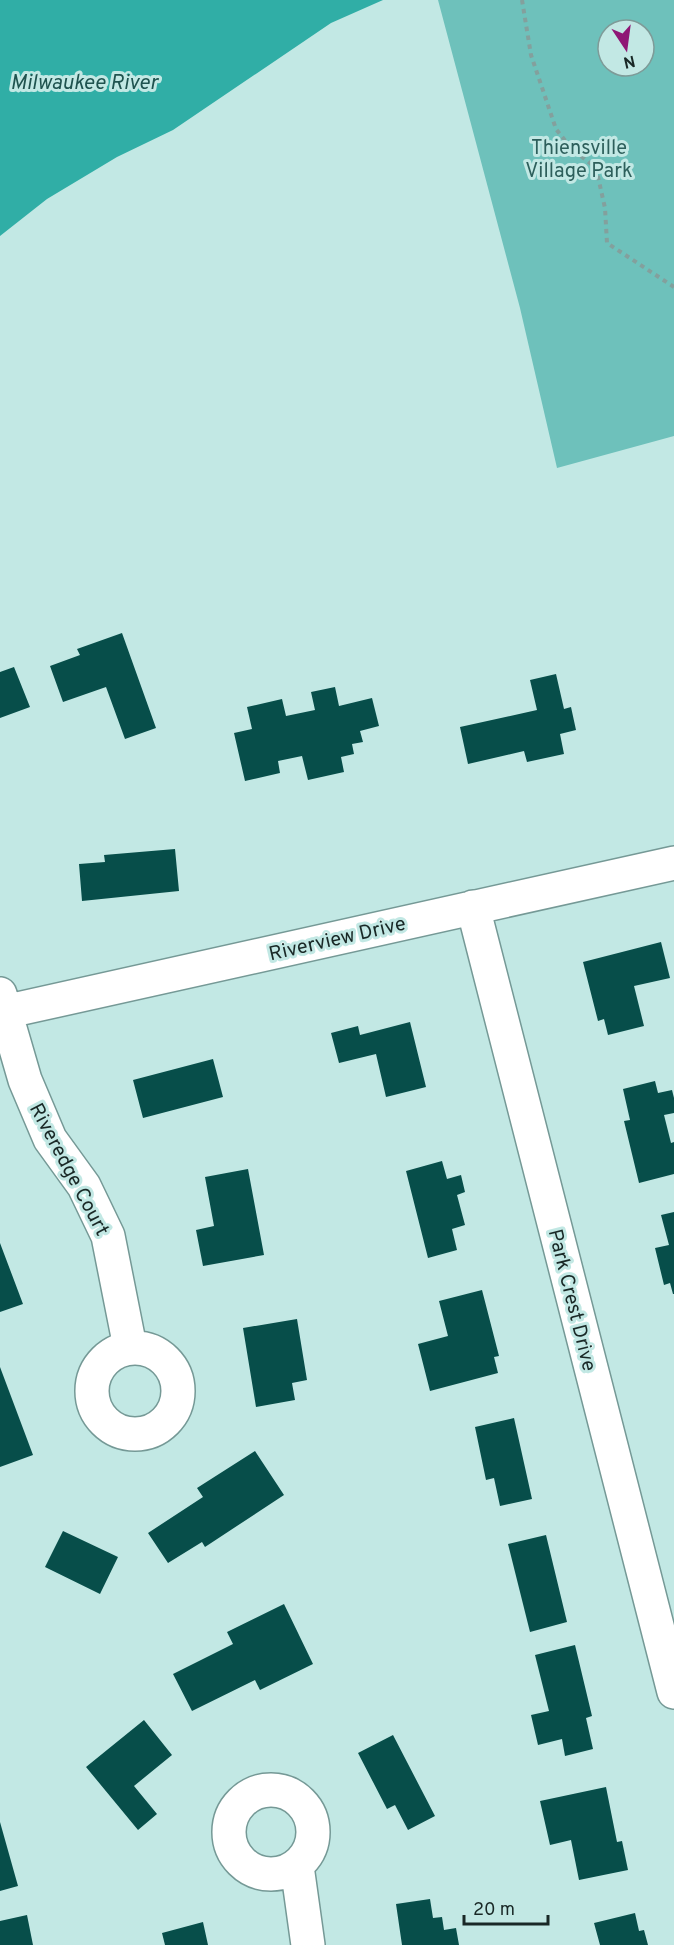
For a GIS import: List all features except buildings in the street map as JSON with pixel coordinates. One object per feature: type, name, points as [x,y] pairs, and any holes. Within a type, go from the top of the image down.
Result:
[{"type":"street","name":"Riverview Drive","points":[[2,1006],[674,863]]},
{"type":"street","name":"Park Crest Drive","points":[[473,907],[674,1692]]},
{"type":"street","name":"Riveredge Court","points":[[2,1006],[25,1080],[50,1139],[84,1186],[108,1236],[130,1347]]},
{"type":"street","points":[[297,1866],[308,1945]]},
{"type":"path","points":[[522,0],[531,55],[556,129],[572,148],[596,168],[605,208],[607,243],[674,287]]},
{"type":"green space","name":"Thiensville Village Park","points":[[438,0],[674,0],[674,436],[557,468],[520,308]]},
{"type":"water","name":"Milwaukee River","points":[[0,0],[383,0],[331,23],[173,130],[117,157],[47,199],[0,236]]}]
